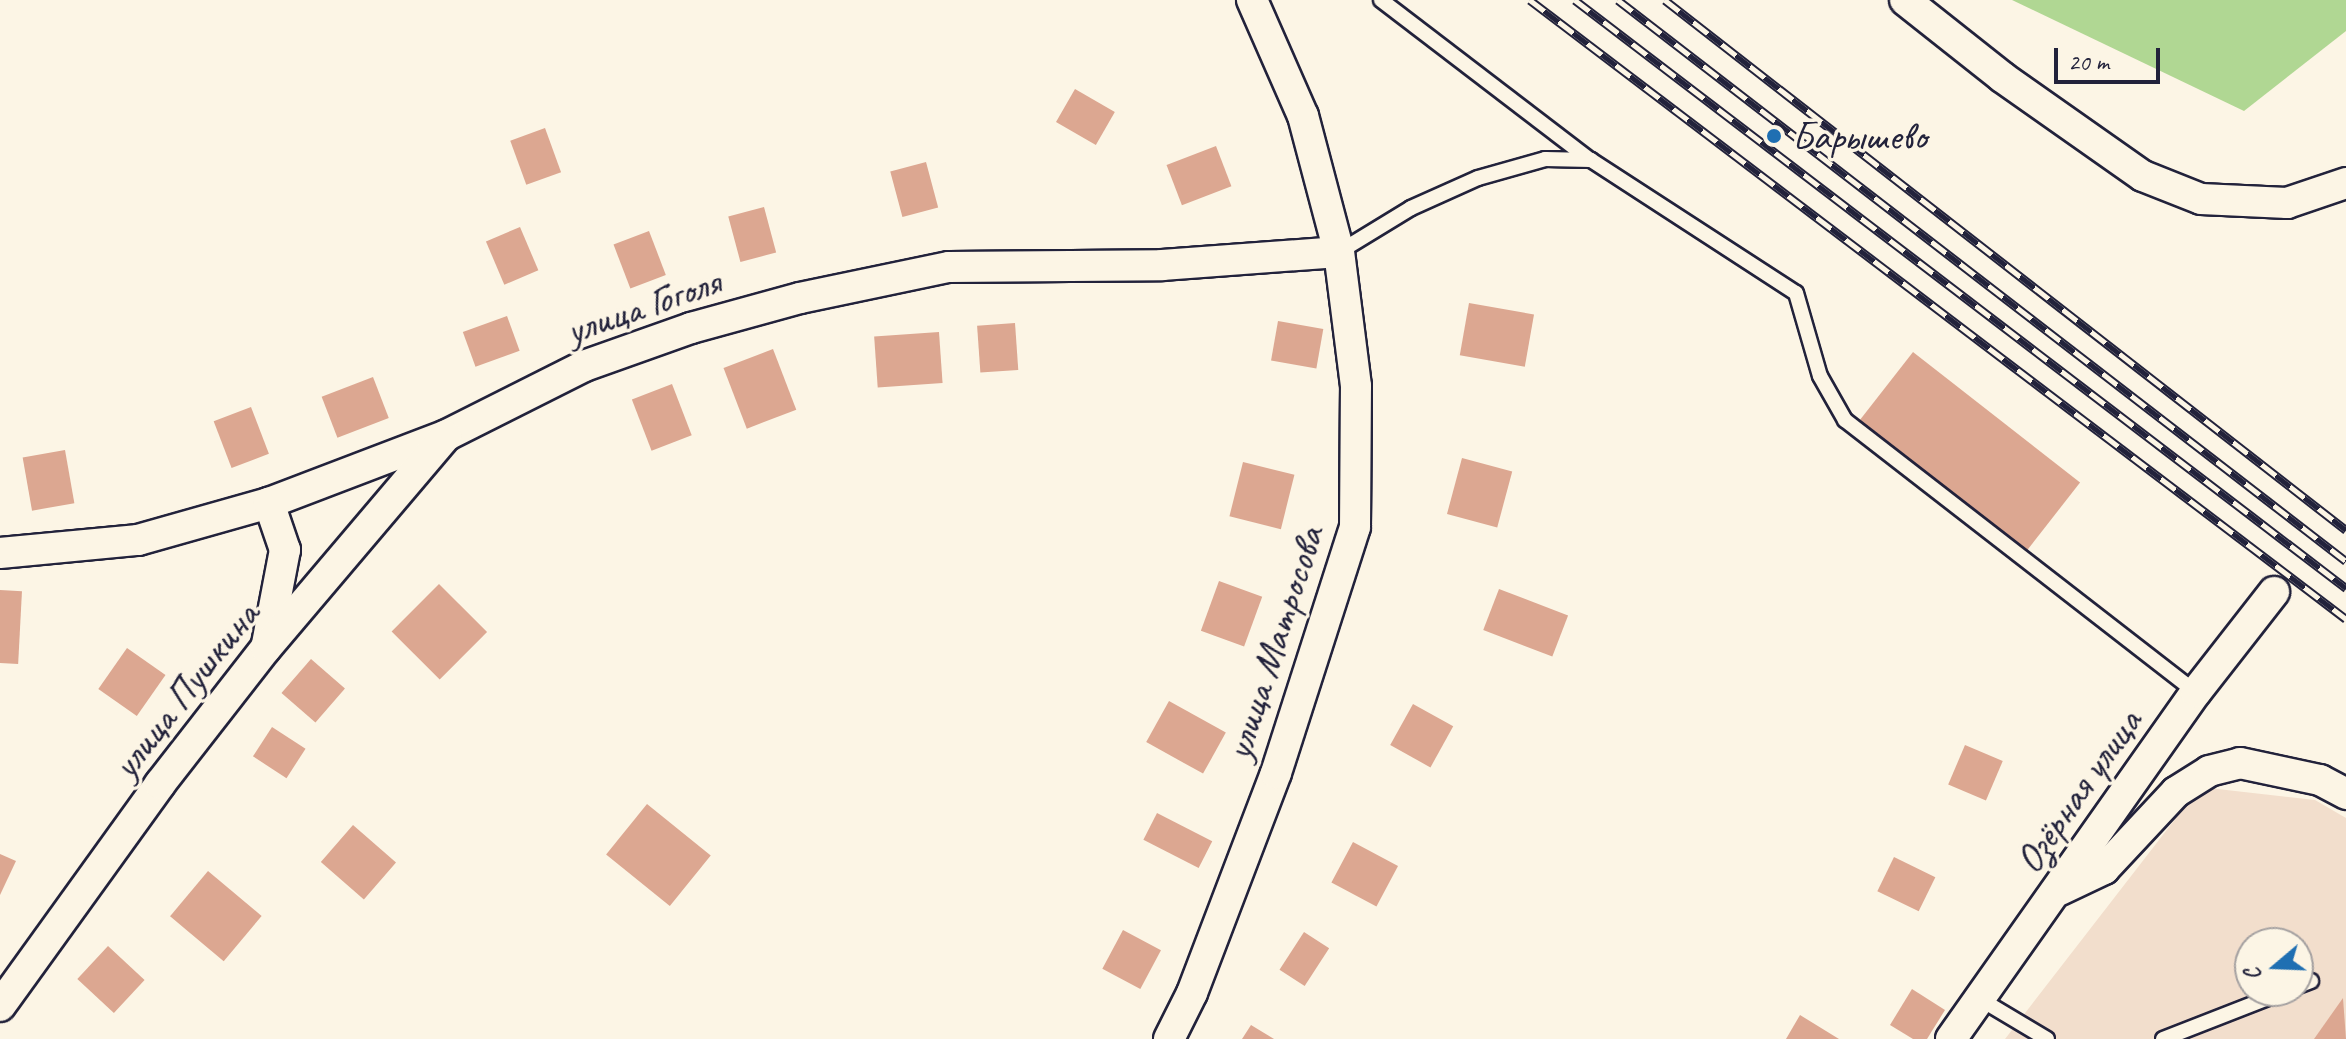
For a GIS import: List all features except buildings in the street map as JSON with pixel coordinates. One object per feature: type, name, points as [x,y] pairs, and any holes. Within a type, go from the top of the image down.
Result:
[{"type":"street","name":"улица Матросова","points":[[1169,1039],[1192,993],[1276,773],[1355,527],[1356,386],[1339,252],[1303,116],[1252,0]]},
{"type":"street","points":[[1905,0],[2002,77],[2143,176],[2201,199],[2287,203],[2346,183]]},
{"type":"street","name":"улица Гоголя","points":[[0,553],[138,540],[269,503],[447,435],[584,366],[691,328],[800,298],[949,267],[1162,265],[1339,252]]},
{"type":"street","name":"улица Пушкина","points":[[0,1006],[160,784],[266,648],[447,435]]},
{"type":"street","points":[[266,648],[285,550],[269,503]]},
{"type":"street","name":"Озёрная улица","points":[[1951,1039],[2196,692],[2274,592]]},
{"type":"street","points":[[2058,891],[2104,869],[2176,792],[2209,771],[2240,763],[2320,780],[2346,794]]},
{"type":"lane","points":[[1381,0],[1591,160],[1796,293],[1820,376],[1845,420],[2196,692]]},
{"type":"lane","points":[[1339,252],[1411,208],[1478,178],[1545,159],[1591,160]]},
{"type":"lane","points":[[1980,999],[2047,1039]]},
{"type":"lane","points":[[2163,1039],[2245,1007]]},
{"type":"shaded area","points":[[2200,787],[2315,800],[2346,818],[2346,1039],[2005,1039]]},
{"type":"green space","points":[[2012,0],[2346,0],[2346,31],[2244,111]]},
{"type":"railway","points":[[1530,0],[2346,619]]},
{"type":"railway","points":[[1575,0],[2346,588]]},
{"type":"railway","points":[[1618,0],[2346,561]]},
{"type":"railway","points":[[1665,0],[2346,530]]},
{"type":"place","name":"Барышево","points":[[1774,136]]}]
